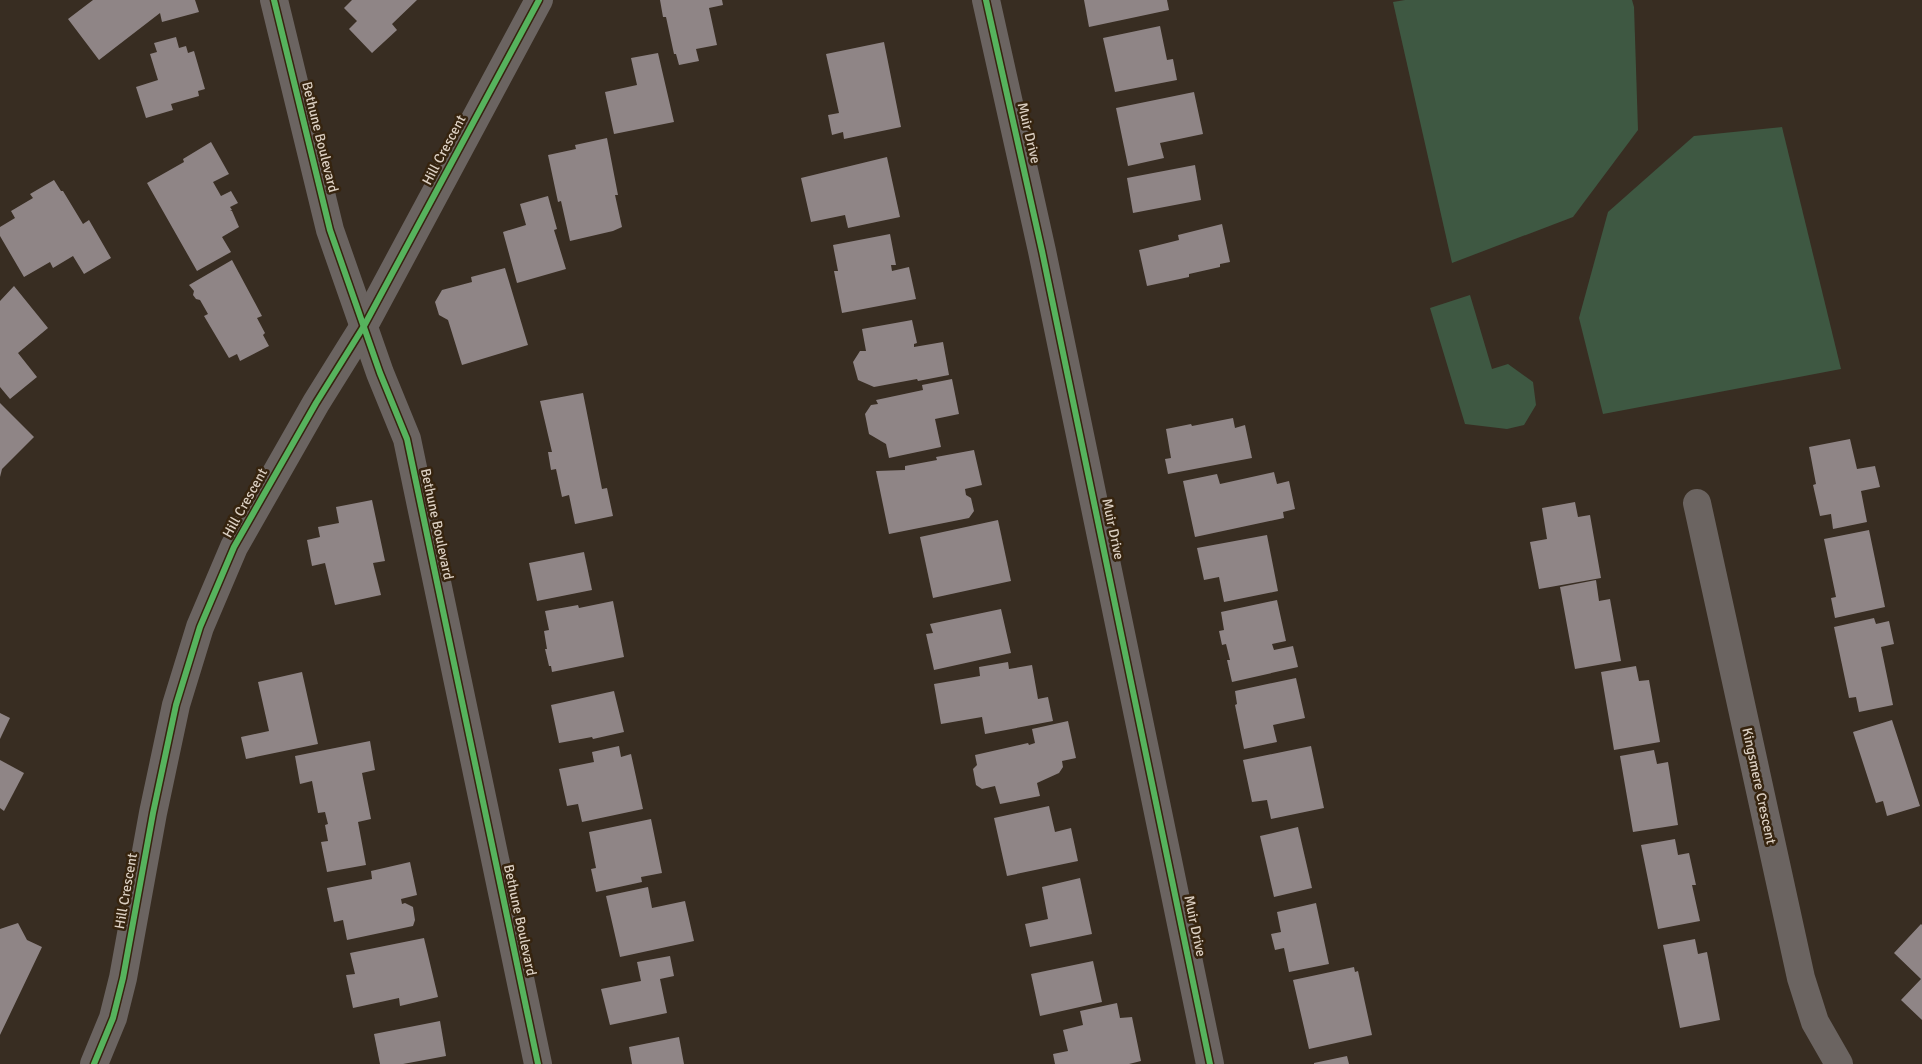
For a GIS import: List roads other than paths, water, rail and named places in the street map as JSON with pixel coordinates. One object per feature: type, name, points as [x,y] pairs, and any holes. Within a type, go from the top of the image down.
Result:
[{"type":"street","name":"Bethune Boulevard","points":[[274,0],[330,230],[407,439],[538,1064]]},
{"type":"street","name":"Hill Crescent","points":[[94,1064],[113,1018],[123,978],[152,813],[176,705],[200,627],[234,547],[316,403],[364,326],[539,0]]},
{"type":"street","name":"Muir Drive","points":[[986,0],[1042,251],[1210,1064]]},
{"type":"street","name":"Kingsmere Crescent","points":[[1697,503],[1801,978],[1815,1022],[1839,1064]]}]
